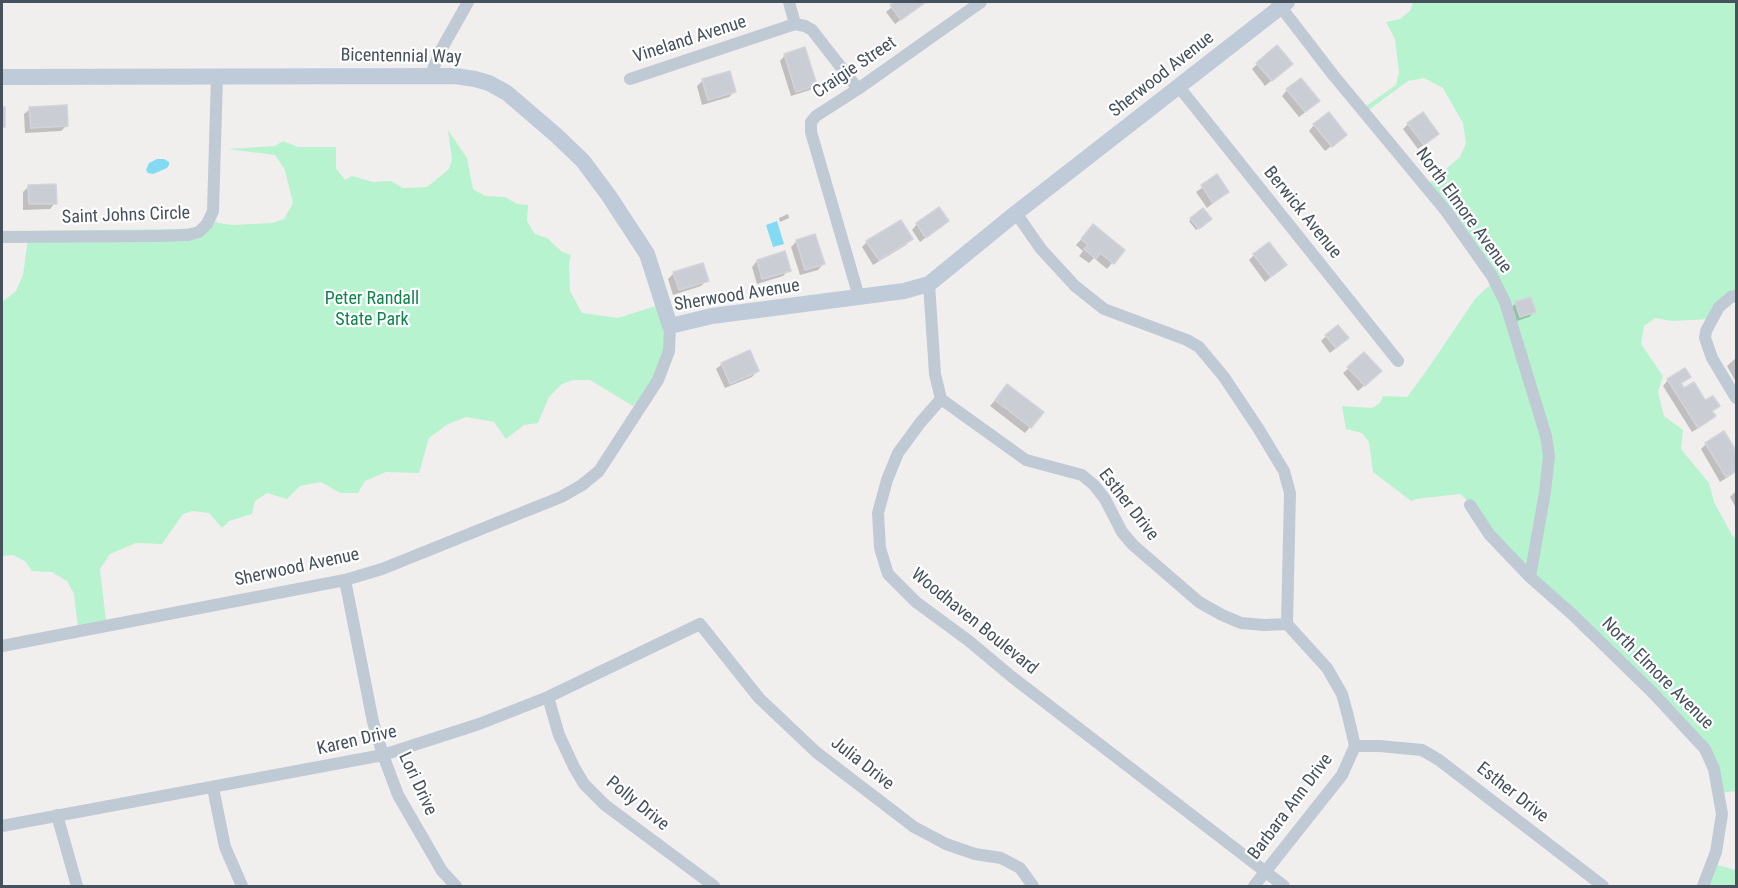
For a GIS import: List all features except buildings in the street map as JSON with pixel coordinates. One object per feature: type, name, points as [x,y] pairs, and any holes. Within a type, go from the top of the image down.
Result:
[{"type":"street","points":[[430,76],[441,50],[468,2]]},
{"type":"street","points":[[789,2],[795,24],[812,30],[858,89]]},
{"type":"street","name":"Craigie Street","points":[[859,297],[811,132],[811,122],[816,116],[981,2]]},
{"type":"street","name":"Sherwood Avenue","points":[[2,646],[345,580],[403,561],[561,496],[582,485],[599,471],[658,380],[669,351],[670,326],[712,316],[904,291],[929,284],[1282,3]]},
{"type":"street","name":"North Elmore Avenue","points":[[1282,3],[1334,76],[1446,211],[1492,276],[1504,302],[1546,436],[1549,456],[1530,577]]},
{"type":"street","name":"Vineland Avenue","points":[[630,79],[795,24]]},
{"type":"street","name":"Saint Johns Circle","points":[[2,237],[188,236],[199,232],[207,224],[213,211],[217,76]]},
{"type":"street","name":"Bicentennial Way","points":[[2,77],[455,76],[489,83],[507,93],[583,161],[647,254],[670,326]]},
{"type":"street","name":"Berwick Avenue","points":[[1179,87],[1398,361]]},
{"type":"street","points":[[1016,213],[1041,249],[1075,286],[1104,309],[1200,347],[1224,377],[1258,428],[1284,471],[1290,493],[1287,624]]},
{"type":"street","points":[[929,284],[935,374],[941,399]]},
{"type":"street","points":[[1737,296],[1731,297],[1719,307],[1706,331],[1706,338],[1712,358],[1737,398]]},
{"type":"street","name":"Esther Drive","points":[[941,399],[1026,460],[1082,475],[1105,499],[1122,531],[1133,545],[1199,602],[1241,623],[1287,624]]},
{"type":"street","name":"Woodhaven Boulevard","points":[[941,399],[898,453],[887,480],[878,513],[880,548],[888,574],[916,602],[1284,886]]},
{"type":"street","name":"North Elmore Avenue","points":[[1470,505],[1489,534],[1530,577],[1573,615],[1653,693],[1705,749],[1714,769],[1722,814],[1716,852],[1703,886]]},
{"type":"street","name":"Lori Drive","points":[[345,580],[383,756],[398,795],[442,871],[456,886]]},
{"type":"street","name":"Karen Drive","points":[[2,826],[383,756],[479,724],[548,697],[700,624]]},
{"type":"street","name":"Julia Drive","points":[[700,624],[759,698],[816,752],[914,827],[946,844],[975,854],[1001,858],[1020,868],[1033,886]]},
{"type":"street","name":"Barbara Ann Drive","points":[[1254,886],[1342,775],[1355,747],[1342,694],[1327,668],[1287,624]]},
{"type":"street","name":"Polly Drive","points":[[548,697],[559,735],[584,784],[605,805],[714,886]]},
{"type":"street","name":"Esther Drive","points":[[1355,747],[1389,746],[1422,750],[1439,760],[1603,886]]},
{"type":"street","points":[[213,788],[225,847],[242,886]]},
{"type":"street","points":[[57,815],[77,886]]},
{"type":"green space","points":[[1413,2],[1736,2],[1736,298],[1710,319],[1672,321],[1655,318],[1644,326],[1641,344],[1663,376],[1658,392],[1664,416],[1683,430],[1681,449],[1709,483],[1714,502],[1736,539],[1736,791],[1719,793],[1699,745],[1512,555],[1475,507],[1460,494],[1411,501],[1373,472],[1369,442],[1362,433],[1346,429],[1342,406],[1372,408],[1380,403],[1383,396],[1407,397],[1475,299],[1494,281],[1427,185],[1460,157],[1466,143],[1463,123],[1443,88],[1424,78],[1408,81],[1366,112],[1363,108],[1396,85],[1399,72],[1395,39],[1386,22],[1400,19],[1410,11]]},
{"type":"green space","name":"Peter Randall State Park","points":[[448,130],[467,158],[473,189],[485,196],[505,197],[517,204],[528,205],[527,221],[535,234],[547,238],[562,252],[571,255],[570,291],[582,313],[618,318],[662,304],[668,346],[640,398],[633,406],[590,380],[573,380],[562,384],[549,397],[538,423],[524,425],[506,439],[494,422],[466,417],[448,424],[429,438],[419,473],[386,472],[365,481],[358,493],[340,493],[321,482],[300,486],[287,499],[267,493],[255,501],[252,514],[229,521],[222,528],[209,513],[192,511],[183,514],[162,544],[136,543],[110,554],[100,569],[106,621],[78,628],[74,594],[67,581],[52,572],[32,571],[26,562],[13,555],[2,556],[2,302],[16,291],[23,275],[29,231],[179,229],[199,227],[211,219],[232,225],[272,223],[284,219],[293,203],[285,170],[275,155],[228,149],[275,146],[283,141],[298,147],[336,147],[336,168],[345,180],[352,176],[373,182],[391,181],[403,188],[427,187],[449,169],[452,159]]},
{"type":"green space","points":[[1714,864],[1736,870],[1736,886],[1702,886]]},
{"type":"water","points":[[157,159],[164,159],[169,162],[169,165],[153,174],[148,173],[146,170],[149,163]]},
{"type":"water","points":[[777,221],[784,244],[773,247],[766,225]]}]
